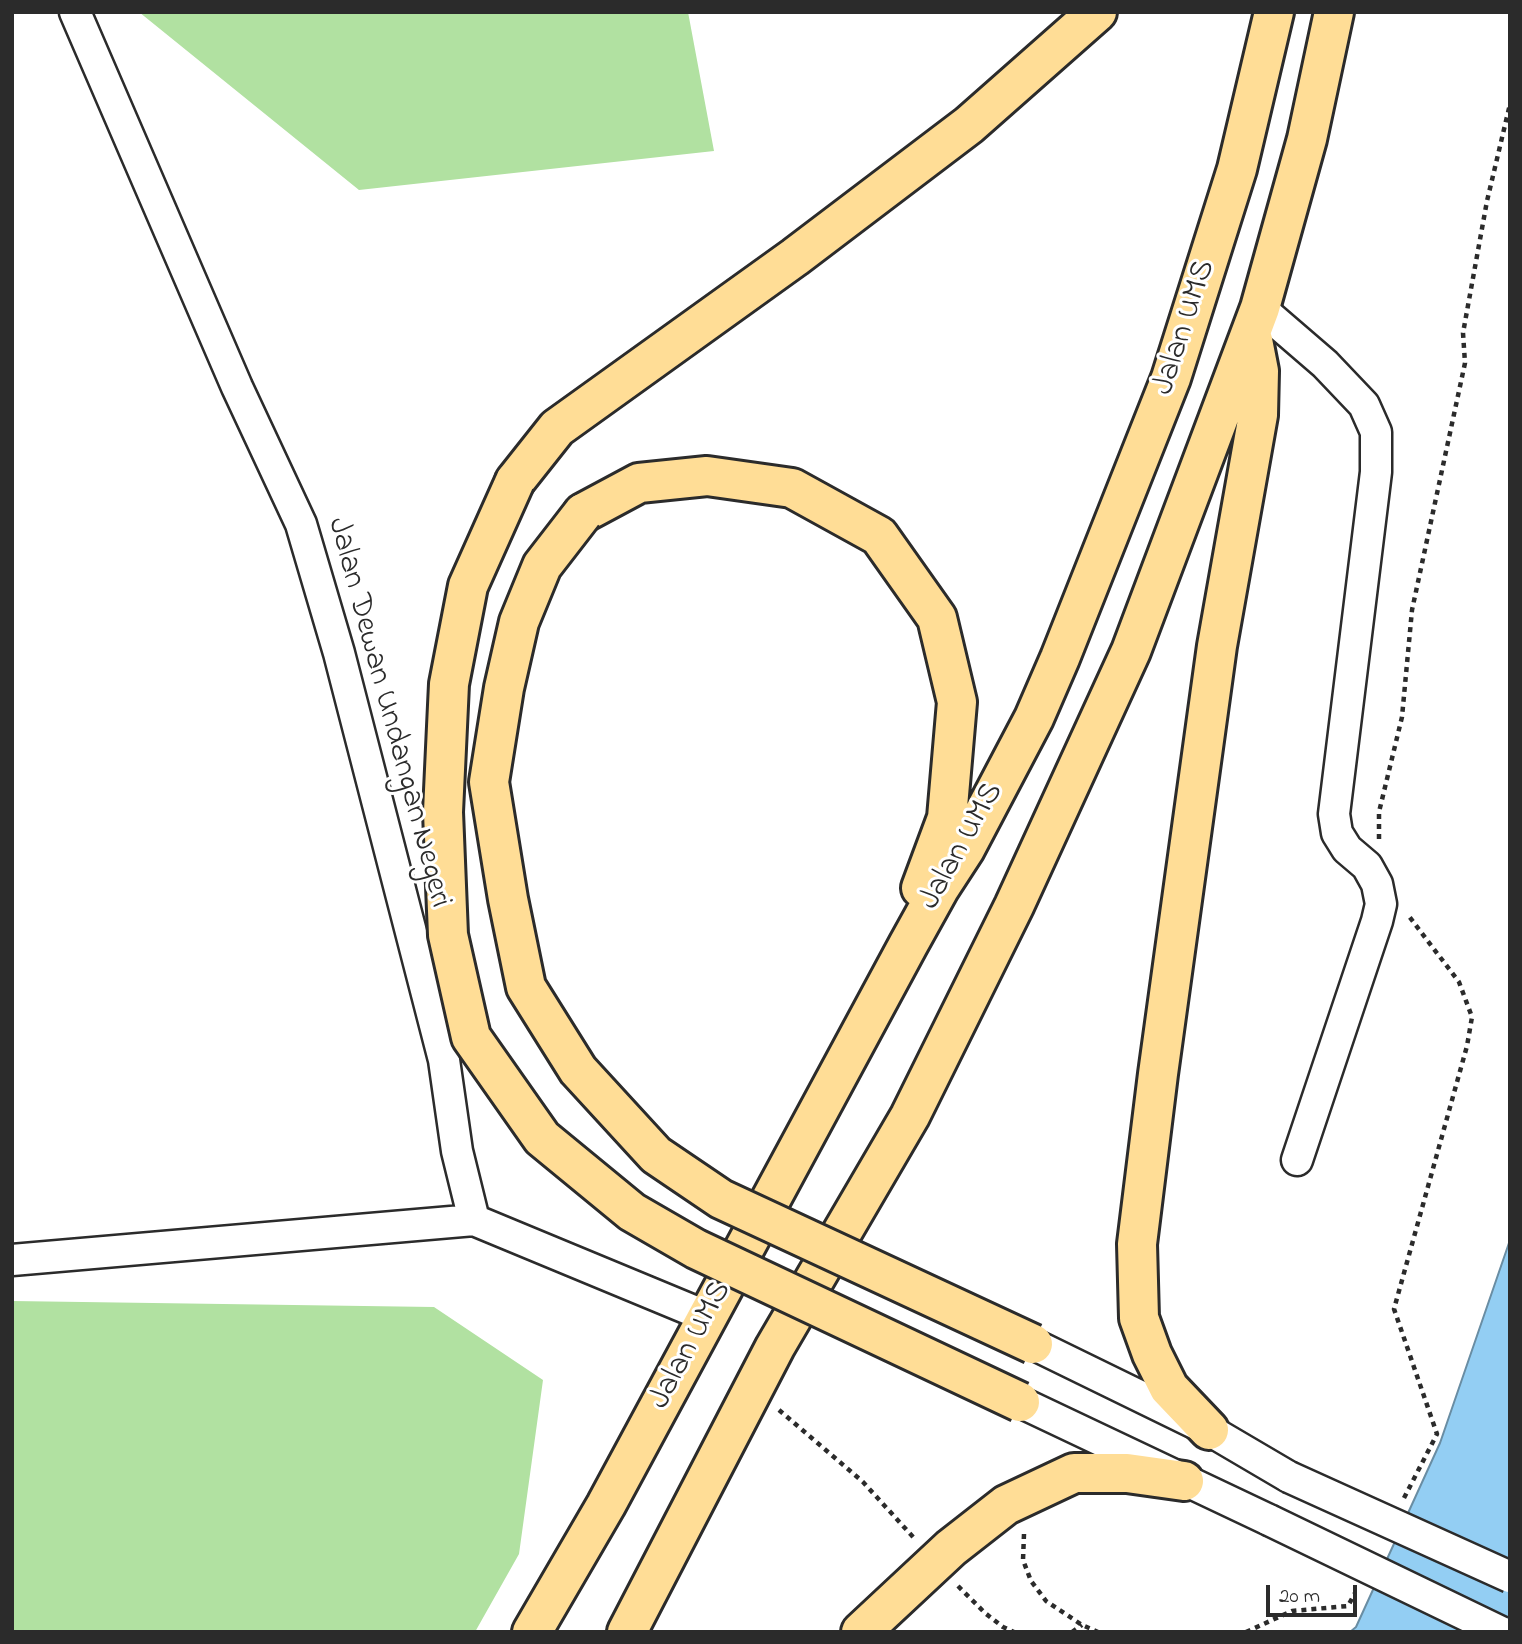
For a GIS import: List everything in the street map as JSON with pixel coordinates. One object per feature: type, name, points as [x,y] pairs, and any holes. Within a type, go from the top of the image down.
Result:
[{"type":"highway","points":[[1020,1402],[696,1249],[632,1212],[542,1138],[471,1037],[448,935],[443,812],[449,684],[468,586],[515,481],[557,428],[795,257],[969,125],[1097,12]]},
{"type":"highway","name":"Jalan UMS","points":[[532,1632],[606,1505],[1034,718],[1171,378],[1237,169],[1274,12]]},
{"type":"highway","name":"Jalan UMS","points":[[627,1632],[754,1388],[910,1116],[1051,829],[1131,651],[1256,321],[1307,139],[1334,12]]},
{"type":"highway","points":[[1209,1430],[1168,1388],[1152,1354],[1139,1318],[1137,1244],[1217,646],[1258,415],[1256,321]]},
{"type":"highway","points":[[879,999],[947,818],[957,702],[937,618],[879,536],[792,488],[707,476],[639,483],[583,513],[542,566],[519,622],[504,688],[489,782],[526,987],[578,1070],[656,1155],[721,1199],[1033,1344]]},
{"type":"highway","points":[[861,1632],[934,1563],[1006,1505],[1074,1473],[1127,1473],[1184,1481]]},
{"type":"street","name":"Jalan Dewan Undangan Negeri","points":[[75,12],[237,387],[301,524],[339,653],[444,1060],[457,1151],[474,1220]]},
{"type":"street","points":[[1256,321],[1325,364],[1364,405],[1376,432],[1376,472],[1334,814],[1337,833],[1347,849],[1367,866],[1377,884],[1381,904],[1297,1160]]},
{"type":"street","points":[[12,1260],[474,1220],[708,1317]]},
{"type":"street","points":[[1033,1344],[1209,1430],[1289,1477],[1510,1577]]},
{"type":"street","points":[[1020,1402],[1501,1632]]},
{"type":"path","points":[[1379,849],[1379,812],[1402,717],[1412,610],[1465,363],[1465,320],[1487,201],[1510,104]]},
{"type":"path","points":[[1399,1507],[1437,1434],[1394,1309],[1467,1046],[1472,1017],[1459,982],[1406,912]]},
{"type":"path","points":[[754,1388],[863,1482],[919,1543]]},
{"type":"path","points":[[1027,1524],[1022,1540],[1023,1560],[1031,1581],[1046,1601],[1082,1625],[1098,1632]]},
{"type":"path","points":[[1246,1632],[1292,1611],[1348,1606],[1361,1581]]},
{"type":"path","points":[[956,1584],[985,1613],[1014,1632]]},
{"type":"path","points":[[1072,1632],[1082,1625]]},
{"type":"green space","points":[[139,12],[688,12],[714,151],[359,190]]},
{"type":"green space","points":[[12,1301],[434,1307],[543,1380],[519,1554],[475,1632],[12,1632]]},
{"type":"water","points":[[1510,1240],[1510,1632],[1350,1632],[1356,1627],[1440,1443]]}]
